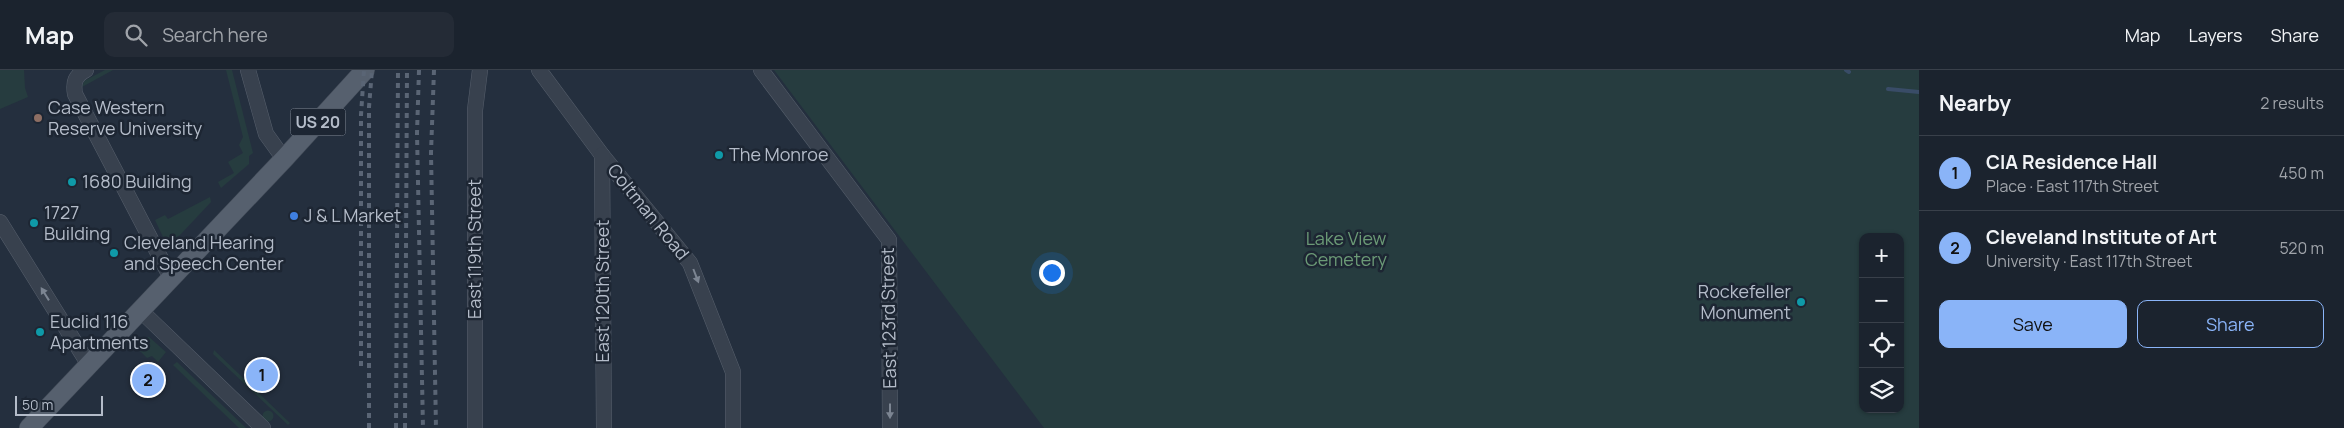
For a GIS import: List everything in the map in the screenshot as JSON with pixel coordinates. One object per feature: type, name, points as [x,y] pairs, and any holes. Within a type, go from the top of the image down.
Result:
[{"type":"main road","name":"US 20","points":[[29,428],[284,159],[365,70]]},
{"type":"street","points":[[86,70],[76,77],[74,85],[75,94],[171,278]]},
{"type":"street","points":[[248,70],[266,134],[284,159]]},
{"type":"street","name":"East 119th Street","points":[[475,428],[475,110],[480,70]]},
{"type":"street","name":"Coltman Road","points":[[539,70],[602,155],[690,263],[733,372],[733,428]]},
{"type":"street","name":"East 123rd Street","points":[[761,70],[889,240],[890,428]]},
{"type":"street","name":"East 120th Street","points":[[602,155],[604,428]]},
{"type":"street","points":[[0,222],[89,365]]},
{"type":"street","points":[[140,310],[263,428]]},
{"type":"green space","points":[[0,70],[24,70],[25,88],[28,97],[0,109]]},
{"type":"green space","points":[[105,70],[113,70],[82,87],[84,81]]},
{"type":"green space","points":[[226,70],[232,70],[253,153],[249,156],[249,164],[221,188],[218,182],[234,173],[228,162],[243,153],[239,145],[243,137]]},
{"type":"green space","name":"Lake View Cemetery","points":[[774,70],[1919,70],[1919,428],[1044,428]]},
{"type":"green space","points":[[210,197],[211,202],[180,235],[169,242],[164,239],[155,220],[165,215],[168,219]]},
{"type":"green space","points":[[149,337],[166,352],[158,362],[152,356],[147,358],[135,346],[144,338]]},
{"type":"green space","points":[[214,350],[290,423],[288,425],[213,354]]},
{"type":"green space","points":[[177,362],[246,428],[239,428],[173,365]]},
{"type":"green space","points":[[268,410],[274,416],[268,422],[262,416]]},
{"type":"waterway","points":[[1888,89],[1919,92]]},
{"type":"railway","points":[[361,366],[361,115],[364,70]]},
{"type":"railway","points":[[369,428],[369,107],[372,70]]},
{"type":"railway","points":[[396,428],[398,70]]},
{"type":"railway","points":[[405,428],[407,70]]},
{"type":"railway","points":[[419,70],[417,133],[423,428]]},
{"type":"railway","points":[[434,70],[431,153],[436,428]]},
{"type":"place","name":"Case Western Reserve University","points":[[38,118]]},
{"type":"place","name":"The Monroe","points":[[719,155]]},
{"type":"place","name":"1680 Building","points":[[72,182]]},
{"type":"place","name":"J & L Market","points":[[294,216]]},
{"type":"place","name":"1727 Building","points":[[34,223]]},
{"type":"place","name":"Cleveland Hearing and Speech Center","points":[[114,253]]},
{"type":"place","name":"Rockefeller Monument","points":[[1801,302]]},
{"type":"place","name":"Euclid 116 Apartments","points":[[40,332]]},
{"type":"place","name":"CIA Residence Hall","points":[[262,375]]},
{"type":"place","name":"Cleveland Institute of Art","points":[[148,380]]}]
